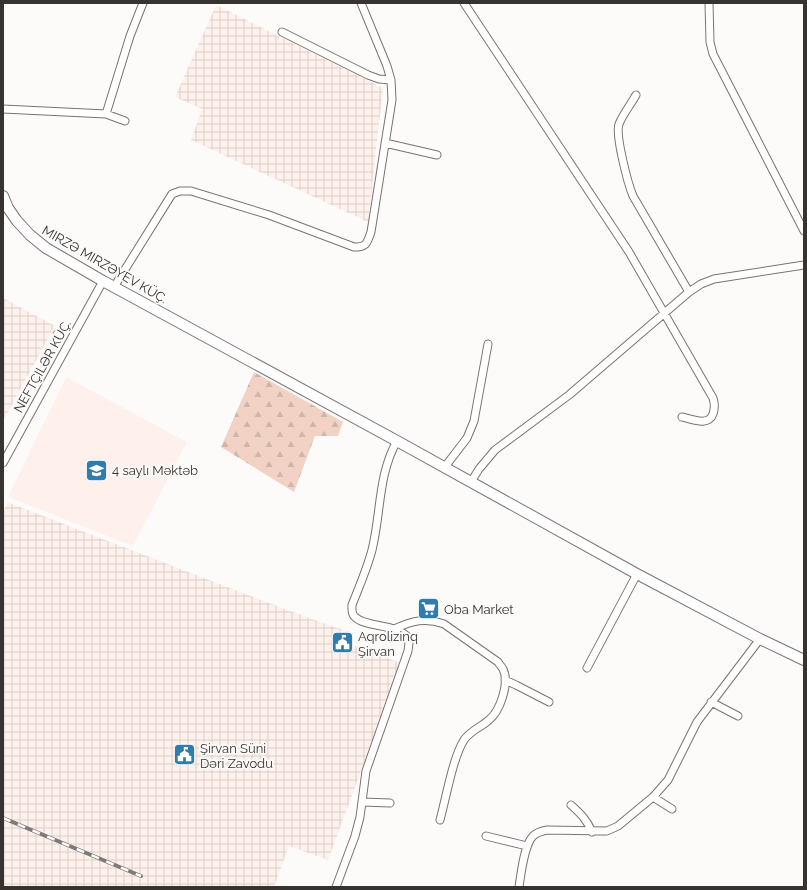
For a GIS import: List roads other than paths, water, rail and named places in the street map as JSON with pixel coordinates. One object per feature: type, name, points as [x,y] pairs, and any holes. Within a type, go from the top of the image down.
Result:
[{"type":"main road","name":"MIRZƏ MIRZƏYEV KÜÇ.","points":[[3,196],[6,208],[30,236],[46,248],[103,281],[637,574],[760,639],[804,660]]},
{"type":"street","points":[[106,114],[130,36],[144,3]]},
{"type":"street","points":[[114,287],[172,194],[180,191],[190,191],[212,197],[268,215],[354,247],[361,247],[367,243],[371,232],[392,100],[391,80],[387,66],[361,3]]},
{"type":"street","points":[[464,3],[629,252],[713,398],[715,405],[713,416],[709,420],[704,422],[682,417]]},
{"type":"street","points":[[709,3],[710,42],[713,54],[804,231]]},
{"type":"street","points":[[282,32],[368,75],[379,79],[391,80]]},
{"type":"street","points":[[636,94],[619,125],[618,134],[629,184],[633,196],[689,292]]},
{"type":"street","points":[[3,109],[106,114],[125,121]]},
{"type":"street","points":[[385,143],[437,155]]},
{"type":"street","points":[[471,482],[495,450],[569,395],[664,313],[701,284],[714,279],[804,265]]},
{"type":"street","name":"NEFTÇILƏR KÜÇ.","points":[[3,463],[103,281]]},
{"type":"street","points":[[444,468],[467,438],[474,421],[488,344]]},
{"type":"street","points":[[336,887],[355,836],[363,802],[363,785],[366,771],[408,651],[409,643],[407,636],[394,629],[361,621],[354,617],[352,613],[352,605],[372,551],[385,470],[396,441]]},
{"type":"street","points":[[587,668],[637,574]]},
{"type":"street","points":[[394,629],[410,622],[422,620],[435,621],[444,624],[498,662],[504,670],[504,694],[496,710],[489,720],[464,739],[453,769],[440,820]]},
{"type":"street","points":[[519,887],[527,846],[532,836],[538,832],[548,830],[592,832],[607,831],[618,826],[653,797],[668,780],[694,728],[711,702],[760,639]]},
{"type":"street","points":[[505,680],[516,684],[549,702]]},
{"type":"street","points":[[711,702],[738,716]]},
{"type":"street","points":[[653,797],[672,809]]},
{"type":"street","points":[[363,802],[390,803]]},
{"type":"street","points":[[571,805],[584,816],[592,832]]},
{"type":"street","points":[[486,836],[527,846]]},
{"type":"railway","points":[[3,818],[141,876]]},
{"type":"place","name":"4 saylı Məktəb","points":[[97,470]]},
{"type":"place","name":"Oba Market","points":[[429,609]]},
{"type":"place","name":"Aqrolizinq Şirvan","points":[[343,643]]},
{"type":"place","name":"Şirvan Süni Dəri Zavodu","points":[[185,755]]}]
